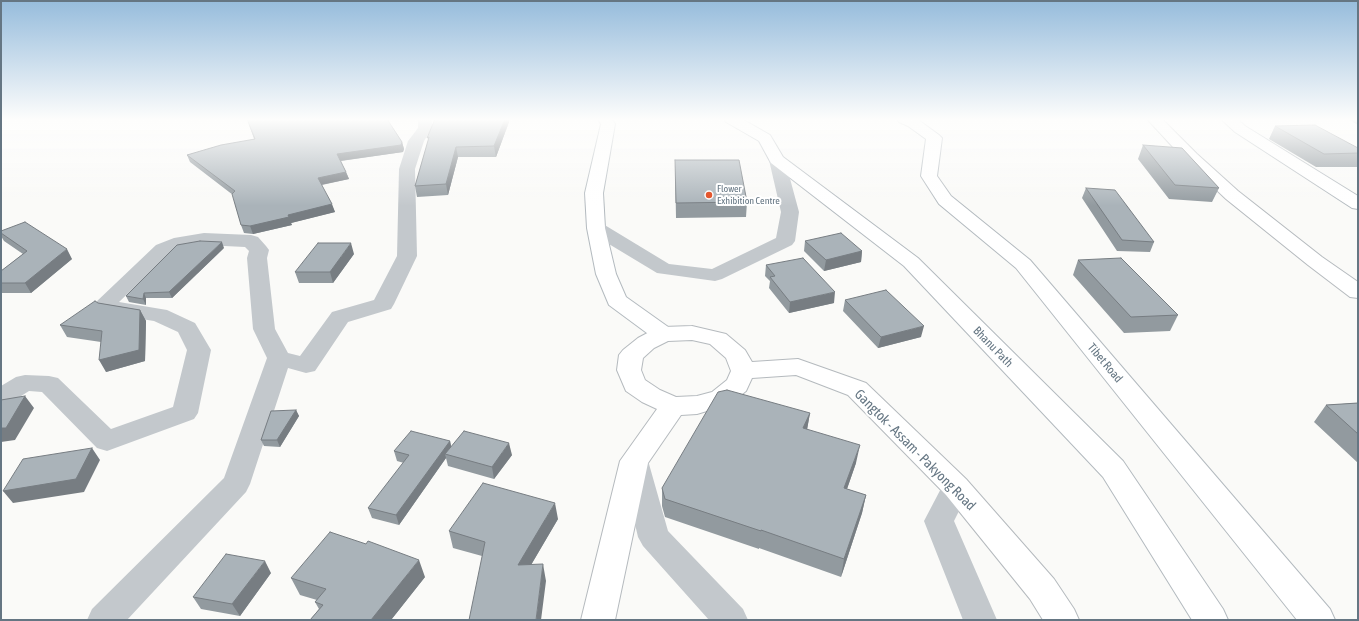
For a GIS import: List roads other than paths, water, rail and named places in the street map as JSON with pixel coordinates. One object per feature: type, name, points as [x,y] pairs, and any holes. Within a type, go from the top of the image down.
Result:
[{"type":"street","points":[[279,358],[306,365],[340,317],[383,304],[407,256],[407,169],[414,148]]},
{"type":"street","points":[[603,148],[594,193],[596,228],[606,274],[617,300],[663,334]]},
{"type":"street","name":"Bhanu Path","points":[[770,148],[776,160],[911,262],[1113,469],[1211,620]]},
{"type":"street","name":"Tibet Road","points":[[933,148],[929,176],[944,200],[1023,264],[1318,620]]},
{"type":"street","points":[[1182,148],[1232,195],[1315,261],[1358,292]]},
{"type":"street","points":[[1270,148],[1358,204]]},
{"type":"street","points":[[596,228],[664,269],[715,275],[785,241],[790,212],[776,160]]},
{"type":"street","points":[[1,397],[25,383],[49,384],[106,441],[185,413],[199,350],[187,328],[159,315],[112,308],[106,302],[163,249],[174,244],[204,239],[251,242],[260,250],[257,258],[264,329],[279,358],[236,484],[104,620]]},
{"type":"street","points":[[692,333],[718,338],[737,355],[743,371],[737,385],[721,398],[697,405],[673,406],[651,396],[635,385],[629,370],[631,355],[646,343],[663,334],[692,333]]},
{"type":"street","name":"Gangtok - Assam - Pakyong Road","points":[[743,371],[798,367],[857,389],[956,487],[1042,589],[1062,620]]},
{"type":"street","points":[[598,620],[634,461],[673,406]]},
{"type":"street","points":[[634,461],[654,537],[731,620]]},
{"type":"street","points":[[956,487],[939,521],[980,620]]},
{"type":"place","name":"Flower Exhibition Centre","points":[[709,195]]}]
